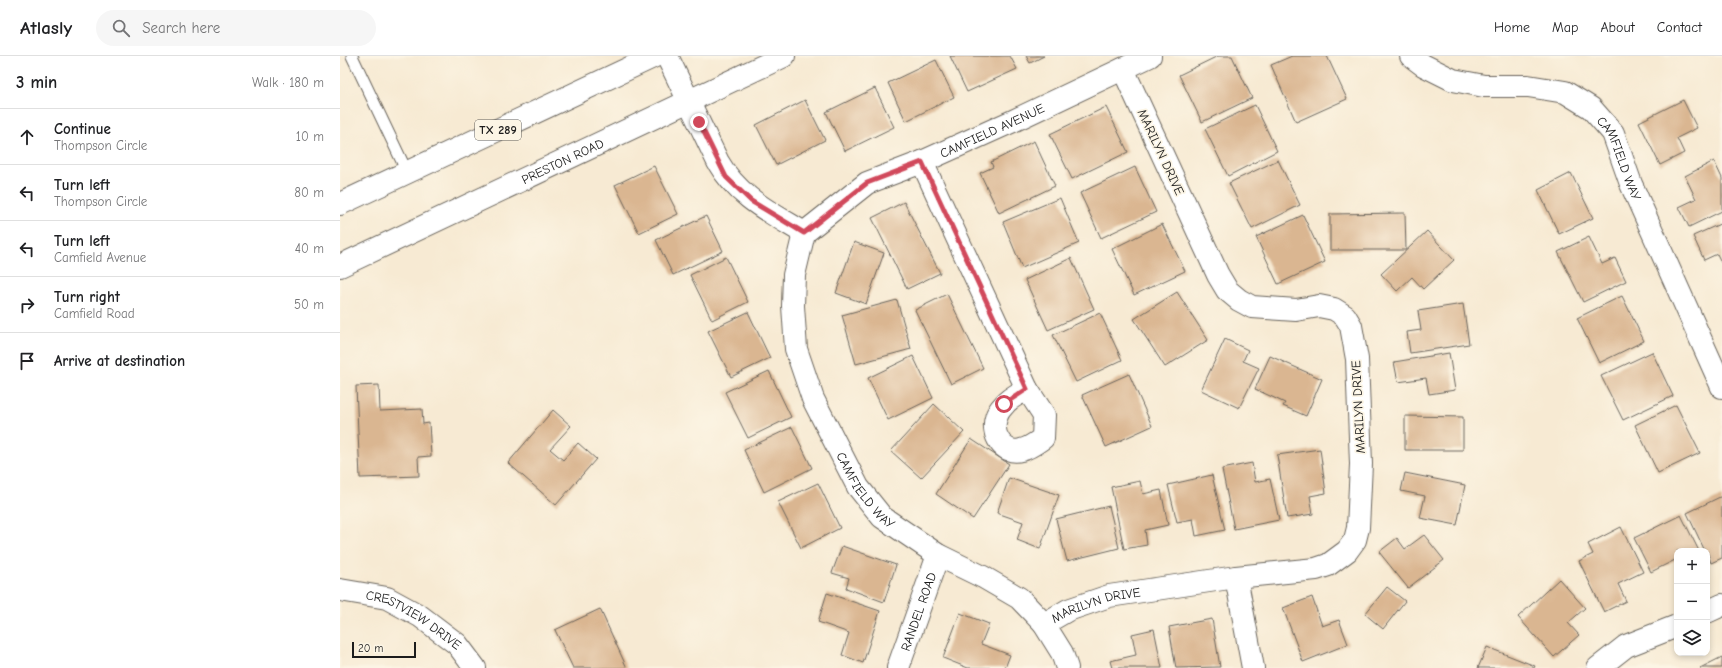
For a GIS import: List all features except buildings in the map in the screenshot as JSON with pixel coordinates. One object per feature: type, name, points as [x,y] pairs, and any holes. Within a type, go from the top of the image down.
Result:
[{"type":"street","name":"TX 289","points":[[340,204],[655,56]]},
{"type":"street","points":[[667,56],[726,177],[751,201],[804,233]]},
{"type":"street","name":"PRESTON ROAD","points":[[340,266],[784,56]]},
{"type":"street","points":[[1123,69],[1150,56]]},
{"type":"street","name":"CAMFIELD WAY","points":[[1411,56],[1453,80],[1484,86],[1528,86],[1565,92],[1591,108],[1613,133],[1631,184],[1722,387]]},
{"type":"street","name":"CAMFIELD AVENUE","points":[[804,233],[867,183],[922,162],[1013,122],[1123,69]]},
{"type":"street","name":"MARILYN DRIVE","points":[[1044,624],[1068,610],[1109,596],[1236,577],[1316,569],[1328,565],[1347,551],[1355,540],[1358,528],[1361,464],[1357,359],[1351,326],[1345,316],[1334,309],[1319,306],[1296,310],[1252,307],[1239,300],[1227,290],[1218,276],[1123,69]]},
{"type":"street","points":[[922,162],[1027,389]]},
{"type":"street","name":"CAMFIELD WAY","points":[[804,233],[794,275],[793,306],[796,349],[813,399],[858,488],[882,517],[938,555],[983,577],[1019,598],[1044,624],[1062,652],[1068,668]]},
{"type":"street","name":"RANDEL ROAD","points":[[898,668],[938,555]]},
{"type":"street","points":[[1236,577],[1253,668]]},
{"type":"street","name":"CRESTVIEW DRIVE","points":[[340,590],[387,598],[420,616],[457,644],[475,668]]},
{"type":"street","points":[[1710,611],[1722,605]]},
{"type":"street","points":[[1598,668],[1626,646],[1674,627]]},
{"type":"lane","points":[[352,56],[407,172]]},
{"type":"route","points":[[699,122],[726,177],[738,190],[751,201],[804,233],[867,183],[922,162],[1027,389],[1004,404]]}]
